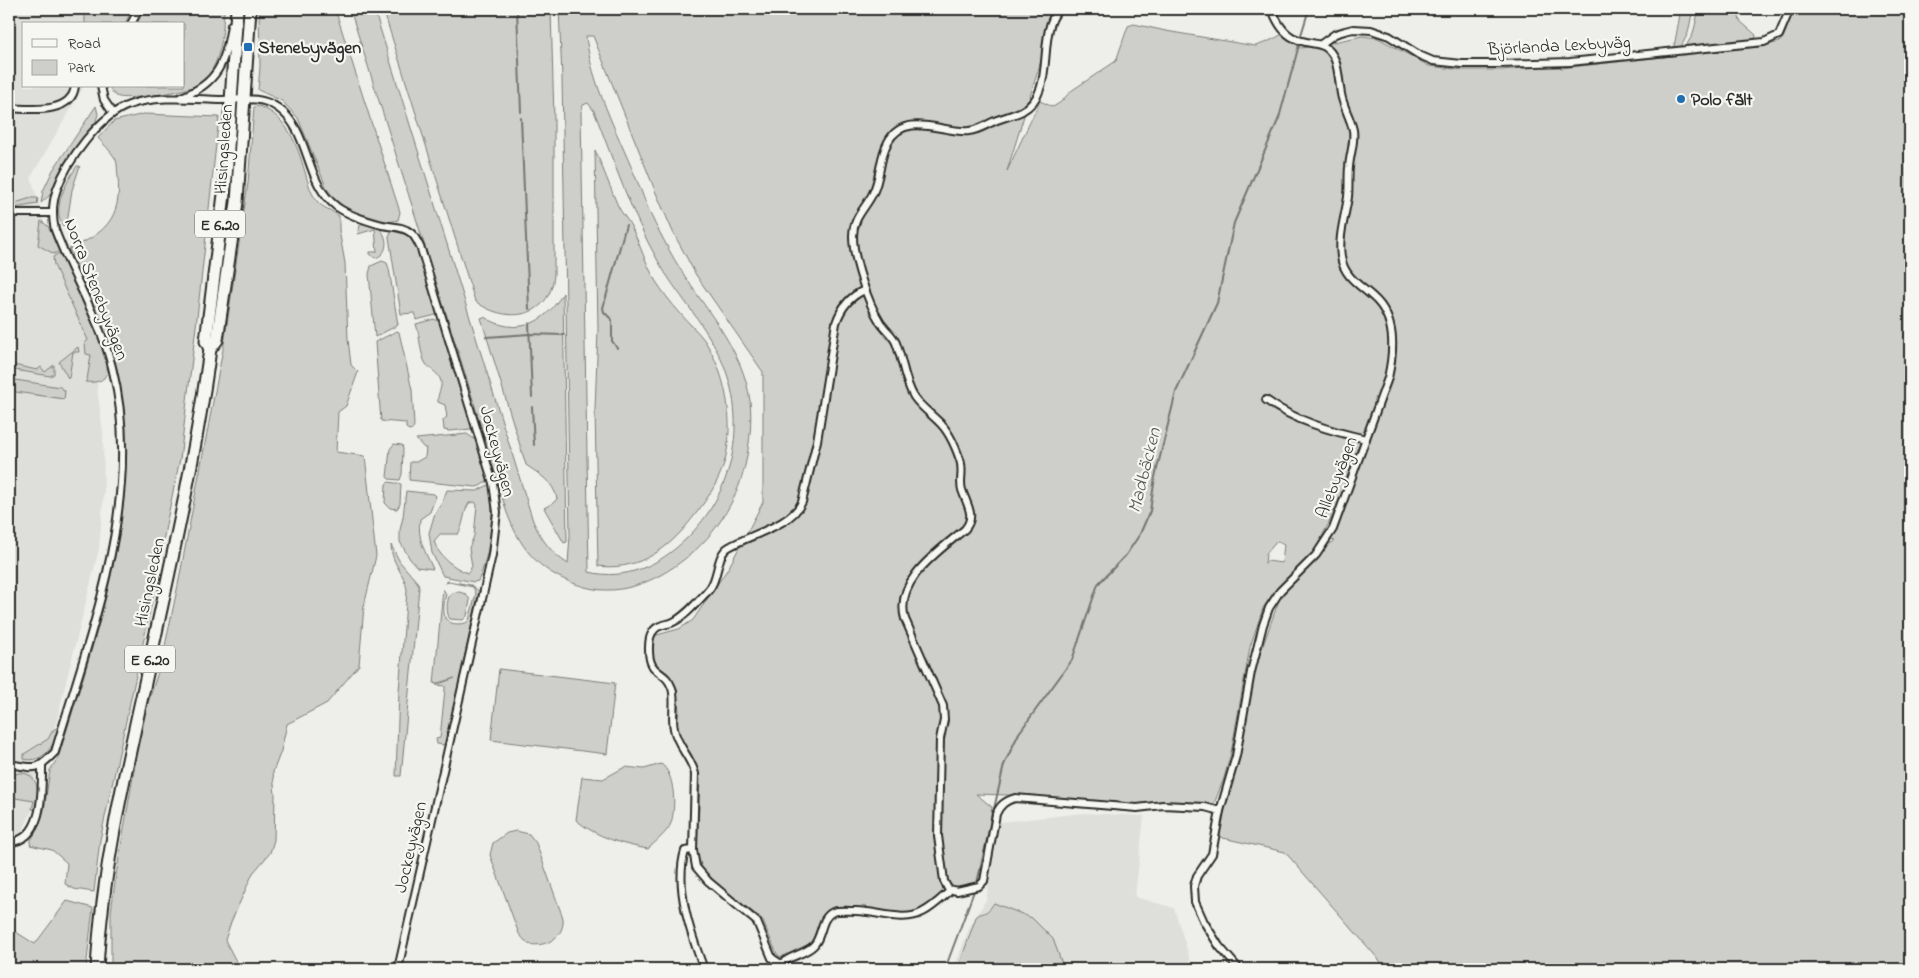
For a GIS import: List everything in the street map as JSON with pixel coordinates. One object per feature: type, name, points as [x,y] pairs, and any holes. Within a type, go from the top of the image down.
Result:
[{"type":"highway","name":"Hisingsleden","points":[[210,349],[206,341],[226,178],[237,9]]},
{"type":"highway","name":"Hisingsleden","points":[[97,969],[114,828],[183,505],[210,349],[217,340],[237,202],[250,9]]},
{"type":"street","points":[[132,22],[139,9]]},
{"type":"street","points":[[178,99],[206,86],[218,71],[226,53],[232,9]]},
{"type":"street","points":[[950,891],[944,881],[938,836],[939,745],[944,720],[943,706],[905,620],[902,605],[910,585],[922,567],[965,529],[971,516],[961,486],[962,468],[958,456],[940,423],[915,398],[906,377],[895,340],[880,322],[865,290],[853,238],[854,225],[872,194],[889,139],[904,128],[926,124],[960,131],[976,130],[1024,110],[1035,99],[1042,80],[1049,26],[1052,16],[1059,9]]},
{"type":"street","points":[[1272,9],[1279,24],[1294,38],[1320,44]]},
{"type":"street","name":"Björlanda Lexbyväg","points":[[1320,44],[1335,34],[1353,29],[1365,29],[1389,36],[1426,58],[1445,63],[1570,62],[1764,42],[1779,35],[1790,9]]},
{"type":"street","name":"Allebyvägen","points":[[1240,969],[1211,935],[1197,907],[1193,892],[1198,876],[1212,854],[1220,810],[1235,763],[1251,672],[1269,608],[1280,591],[1312,560],[1326,540],[1341,508],[1388,378],[1393,354],[1392,338],[1385,310],[1374,297],[1350,278],[1342,261],[1340,241],[1354,137],[1341,95],[1335,59],[1329,50],[1320,44]]},
{"type":"street","points":[[9,108],[41,108],[61,105],[72,96],[74,88]]},
{"type":"street","points":[[101,88],[104,100],[113,113]]},
{"type":"street","name":"Jockeyvägen","points":[[244,99],[254,98],[268,102],[286,115],[298,133],[319,185],[333,204],[355,216],[382,225],[404,228],[416,240],[472,409],[496,496],[497,512],[492,555],[398,969]]},
{"type":"street","name":"Norra Stenebyvägen","points":[[42,765],[55,752],[92,632],[107,571],[119,503],[123,445],[121,413],[112,365],[101,335],[55,230],[53,212],[56,190],[65,171],[96,129],[121,108],[142,101],[244,99]]},
{"type":"street","points":[[9,213],[53,212]]},
{"type":"street","points":[[865,290],[854,296],[845,306],[836,323],[817,441],[799,509],[786,519],[726,548],[720,559],[716,578],[708,592],[678,619],[659,626],[652,631],[649,639],[648,659],[654,670],[669,681],[672,689],[673,728],[681,749],[691,763],[695,774],[693,850],[694,861],[700,874],[757,922],[772,958],[781,967],[814,944],[819,937],[823,922],[831,913],[838,911],[866,911],[912,916],[929,909],[950,891],[979,886],[984,882],[996,814],[1000,806],[1007,800],[1015,798],[1137,808],[1163,805],[1205,807],[1220,810]]},
{"type":"street","points":[[1266,400],[1282,412],[1299,419],[1366,439]]},
{"type":"street","points":[[9,764],[32,768],[42,765],[42,796],[32,830],[24,838],[9,842]]},
{"type":"street","points":[[693,850],[685,851],[681,872],[688,927],[704,969]]},
{"type":"shaded area","points":[[9,9],[128,9],[121,22],[22,22],[22,88],[83,88],[31,177],[45,226],[95,340],[98,395],[103,432],[104,492],[99,549],[53,735],[43,754],[33,783],[36,801],[16,846],[9,845]]},
{"type":"shaded area","points":[[1084,813],[1144,816],[1135,897],[1174,908],[1193,969],[954,969],[970,926],[986,900],[1000,822]]},
{"type":"green space","points":[[85,9],[128,9],[131,11],[126,22],[85,22]]},
{"type":"green space","points":[[144,9],[224,9],[222,37],[218,55],[211,72],[205,79],[186,89],[156,95],[125,98],[117,96],[110,88],[185,88],[185,22],[138,22]]},
{"type":"green space","points":[[259,9],[335,9],[400,212],[398,220],[389,222],[348,210],[336,200],[327,189],[298,118],[282,101],[258,90],[260,67]]},
{"type":"green space","points":[[350,9],[374,9],[533,521],[547,545],[568,564],[570,535],[562,77],[559,9],[1057,9],[1007,171],[1040,101],[1053,107],[1061,102],[1071,91],[1116,61],[1128,26],[1134,24],[1255,46],[1282,34],[1301,48],[1362,36],[1378,38],[1429,66],[1463,70],[1502,70],[1558,65],[1561,68],[1765,46],[1779,42],[1783,38],[1794,9],[1910,9],[1910,969],[1387,969],[1285,852],[1223,838],[1218,833],[1240,752],[1255,668],[1280,597],[1315,561],[1327,545],[1335,541],[1330,540],[1340,513],[1327,507],[1322,520],[1327,511],[1330,510],[1334,513],[1315,550],[1274,592],[1263,608],[1250,647],[1231,753],[1214,804],[1163,803],[1138,805],[976,794],[992,807],[981,881],[978,884],[950,888],[947,886],[926,908],[903,914],[849,907],[832,909],[821,918],[811,943],[781,957],[777,954],[762,919],[719,886],[702,868],[697,854],[700,779],[676,729],[679,712],[677,689],[652,658],[653,636],[679,629],[693,620],[729,567],[763,502],[763,372],[696,275],[673,232],[593,36],[586,36],[593,72],[652,218],[678,265],[723,332],[740,365],[750,401],[751,416],[749,446],[743,474],[733,499],[719,523],[702,544],[681,562],[655,578],[628,588],[599,590],[585,587],[557,576],[546,569],[527,551],[520,540],[507,513]],"holes":[[[588,103],[594,111],[623,187],[648,243],[665,273],[712,341],[728,377],[734,402],[733,452],[726,476],[716,499],[702,521],[685,540],[664,557],[641,569],[616,574],[589,572],[581,112],[583,105]],[[1277,541],[1284,544],[1282,563],[1267,561],[1265,564],[1266,554]]]},
{"type":"green space","points":[[383,9],[551,9],[554,120],[554,275],[551,290],[544,301],[535,309],[524,314],[512,315],[499,313],[475,301]]},
{"type":"green space","points":[[1681,9],[1693,9],[1688,33],[1681,47],[1674,47]]},
{"type":"green space","points":[[1699,9],[1737,9],[1740,21],[1756,35],[1755,40],[1686,46],[1693,34]]},
{"type":"green space","points":[[96,106],[98,114],[96,121],[60,171],[50,195],[41,203],[43,191],[53,170]]},
{"type":"green space","points":[[259,106],[277,117],[290,133],[315,198],[319,203],[339,216],[339,230],[345,263],[351,365],[358,372],[346,406],[338,412],[336,452],[365,456],[376,556],[364,606],[359,665],[327,703],[287,724],[281,751],[273,772],[275,795],[274,840],[270,853],[253,873],[225,940],[240,969],[111,969],[111,912],[135,765],[134,760],[142,721],[162,660],[178,585],[224,344],[248,183],[254,107]]},
{"type":"green space","points":[[144,114],[219,117],[180,459],[154,593],[100,840],[94,892],[74,889],[65,884],[67,863],[52,850],[30,845],[44,810],[50,770],[58,758],[101,615],[122,517],[126,468],[125,418],[117,369],[101,324],[69,249],[101,231],[108,223],[117,204],[117,162],[98,138],[114,121]]},
{"type":"green space","points":[[595,150],[618,206],[632,228],[655,280],[673,305],[702,337],[713,355],[724,388],[729,422],[726,456],[721,472],[706,500],[686,526],[658,552],[635,563],[611,567],[598,566],[595,409],[598,330]]},
{"type":"green space","points":[[77,166],[80,166],[72,190],[67,223],[63,226],[60,219],[60,203],[65,187]]},
{"type":"green space","points":[[31,198],[38,198],[37,204],[9,209],[9,205]]},
{"type":"green space","points":[[41,221],[48,226],[59,251],[54,254],[38,245]]},
{"type":"green space","points":[[365,223],[378,228],[385,237],[385,250],[375,258],[370,252],[377,252],[375,229],[358,234],[360,225]]},
{"type":"green space","points":[[397,229],[410,235],[418,248],[438,314],[436,315],[416,320],[415,313],[401,314],[389,237],[392,231]]},
{"type":"green space","points":[[59,253],[89,313],[103,348],[107,362],[107,372],[104,378],[99,381],[85,382],[87,380],[91,355],[86,354],[85,343],[88,340],[54,265],[53,257]]},
{"type":"green space","points":[[382,261],[387,263],[389,269],[398,325],[375,337],[369,274],[371,266]]},
{"type":"green space","points":[[563,293],[567,542],[564,543],[544,508],[557,499],[555,493],[545,479],[526,465],[481,318],[484,317],[508,326],[529,324],[548,313]]},
{"type":"green space","points":[[434,319],[440,322],[472,425],[471,429],[444,430],[443,420],[447,417],[445,405],[438,402],[441,382],[439,376],[424,360],[416,324]]},
{"type":"green space","points":[[397,331],[399,332],[412,390],[414,425],[413,429],[409,430],[406,428],[406,423],[381,421],[375,342]]},
{"type":"green space","points":[[78,347],[79,352],[73,352],[68,378],[59,362]]},
{"type":"green space","points":[[9,364],[37,370],[41,367],[45,372],[54,365],[54,374],[50,376],[9,369]]},
{"type":"green space","points":[[9,379],[60,387],[65,391],[64,399],[9,391]]},
{"type":"green space","points":[[467,434],[477,441],[489,480],[476,487],[409,480],[410,462],[416,462],[425,457],[426,448],[416,439]]},
{"type":"green space","points":[[394,444],[402,445],[403,449],[400,480],[387,477],[390,449]]},
{"type":"green space","points":[[389,482],[401,484],[400,504],[397,509],[390,508],[385,503],[386,484]]},
{"type":"green space","points":[[490,484],[492,508],[492,521],[486,559],[478,581],[474,582],[443,576],[432,553],[429,533],[435,513],[442,503],[447,490],[477,491]],"holes":[[[475,502],[477,505],[474,536],[469,548],[472,566],[468,573],[447,561],[439,552],[434,541],[440,534],[458,534],[469,503]]]},
{"type":"green space","points":[[406,491],[434,494],[436,496],[430,512],[420,519],[419,526],[422,545],[433,569],[417,567],[400,542]]},
{"type":"green space","points":[[391,545],[400,562],[418,583],[419,588],[401,776],[396,776],[399,691],[407,590],[404,578],[393,558]]},
{"type":"green space","points":[[448,581],[471,585],[479,591],[445,745],[437,744],[436,739],[440,738],[445,686],[436,685],[455,678],[434,684],[443,589],[446,594],[445,617],[448,621],[458,624],[466,623],[469,620],[476,594],[473,587],[449,582],[445,583]]},
{"type":"green space","points":[[452,593],[466,594],[470,600],[467,616],[463,620],[450,619],[447,610],[449,596]]},
{"type":"green space","points":[[499,669],[615,683],[607,754],[491,740]]},
{"type":"green space","points":[[58,727],[52,746],[43,756],[31,760],[24,759],[24,754],[48,739],[53,730]]},
{"type":"green space","points":[[661,764],[666,769],[672,783],[673,817],[667,830],[648,849],[610,839],[592,831],[576,820],[582,777],[603,779],[625,767],[644,769]]},
{"type":"green space","points":[[18,773],[25,773],[30,776],[37,786],[38,798],[35,810],[32,809],[34,801],[9,797],[9,779]]},
{"type":"green space","points":[[516,831],[529,834],[536,843],[563,918],[563,925],[558,936],[548,943],[528,944],[519,934],[490,855],[493,843],[507,833]]},
{"type":"green space","points":[[67,901],[93,908],[86,969],[9,969],[9,929],[35,944]]},
{"type":"green space","points":[[994,903],[1032,918],[1053,939],[1064,969],[958,969],[976,917],[985,913]]},
{"type":"waterway","points":[[517,9],[521,112]]},
{"type":"waterway","name":"Madbäcken","points":[[1301,35],[1309,9]]},
{"type":"waterway","name":"Madbäcken","points":[[977,883],[1004,765],[1010,752],[1019,733],[1072,660],[1098,584],[1126,555],[1140,534],[1150,511],[1155,477],[1176,392],[1217,303],[1234,223],[1279,118],[1299,45]]},
{"type":"waterway","points":[[521,118],[529,309]]},
{"type":"waterway","points":[[617,348],[612,341],[612,320],[604,312],[603,308],[626,225]]},
{"type":"waterway","points":[[529,323],[532,397]]},
{"type":"waterway","points":[[486,337],[529,334],[564,335]]},
{"type":"waterway","points":[[532,407],[534,445]]},
{"type":"waterway","name":"Madbäcken","points":[[945,969],[974,891]]},
{"type":"place","name":"Stenebyvägen","points":[[248,47]]},
{"type":"place","name":"Polo fält","points":[[1681,99]]}]
